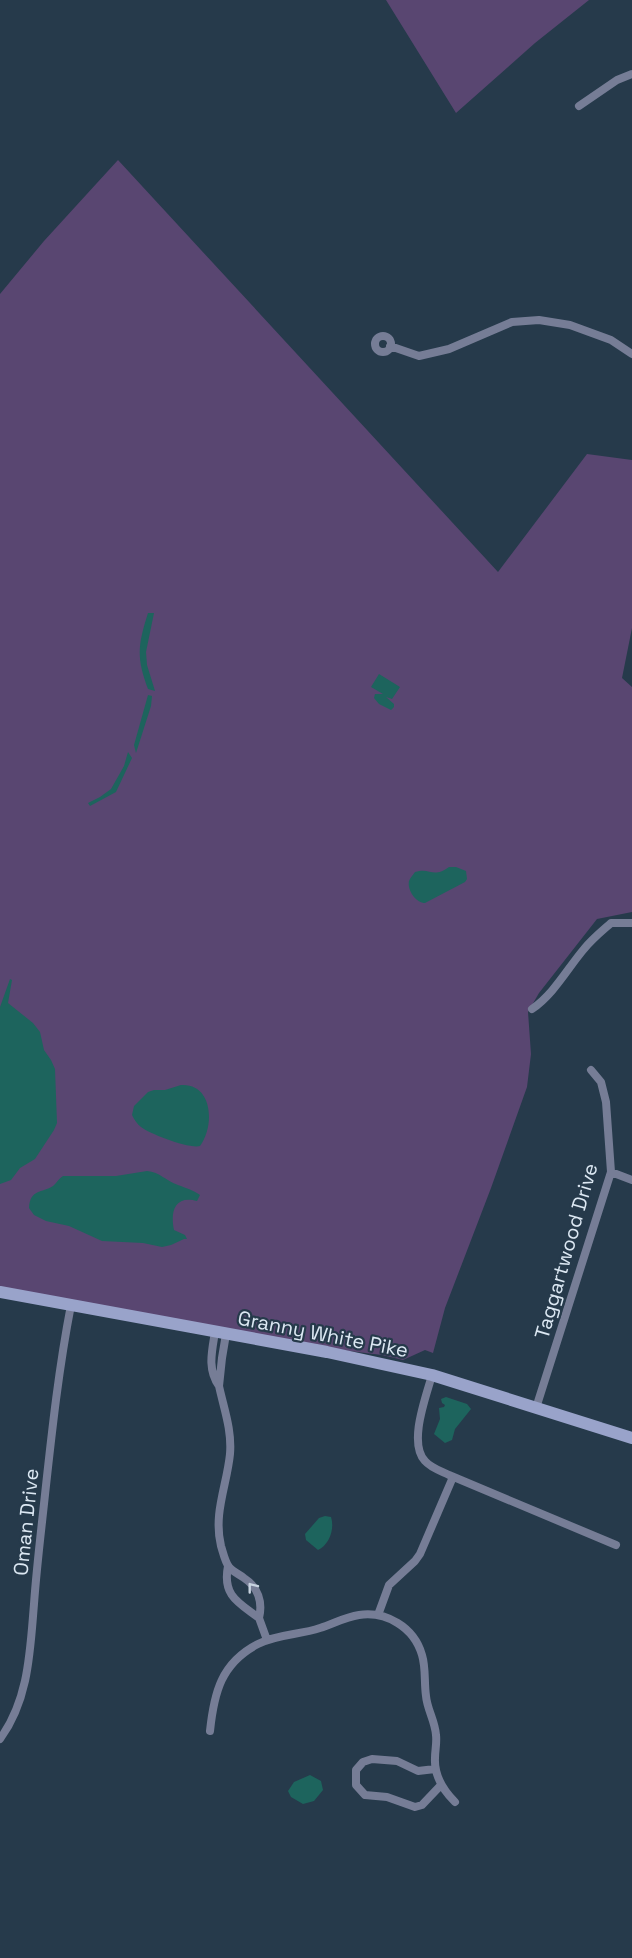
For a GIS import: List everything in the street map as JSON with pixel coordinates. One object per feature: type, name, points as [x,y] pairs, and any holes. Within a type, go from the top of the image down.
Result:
[{"type":"main road","name":"Granny White Pike","points":[[0,1292],[321,1351],[432,1376],[632,1438]]},
{"type":"street","points":[[579,106],[617,80],[632,74]]},
{"type":"street","points":[[390,346],[419,356],[449,349],[512,322],[538,320],[570,325],[601,336],[632,354]]},
{"type":"street","points":[[532,1009],[548,995],[586,946],[611,923],[632,923]]},
{"type":"street","name":"Taggartwood Drive","points":[[536,1408],[610,1172],[606,1102],[602,1082],[591,1070]]},
{"type":"street","points":[[610,1172],[632,1180]]},
{"type":"street","name":"Oman Drive","points":[[0,1739],[18,1706],[27,1669],[60,1364],[71,1305]]},
{"type":"street","points":[[221,1333],[222,1358],[219,1386],[230,1432],[229,1457],[218,1522],[220,1541],[228,1566],[227,1583],[231,1595],[259,1618]]},
{"type":"street","points":[[432,1376],[417,1432],[417,1447],[428,1464],[453,1477],[616,1545]]},
{"type":"street","points":[[378,1615],[389,1585],[420,1554],[453,1477]]},
{"type":"street","points":[[228,1566],[251,1583],[257,1592],[261,1607],[259,1618],[267,1640]]},
{"type":"street","points":[[210,1731],[214,1698],[226,1673],[243,1653],[267,1640],[312,1631],[353,1616],[378,1615],[404,1628],[415,1640],[421,1652],[426,1699],[436,1734],[435,1769],[441,1785],[455,1802]]},
{"type":"street","points":[[435,1769],[418,1771],[397,1761],[370,1759],[358,1767],[355,1781],[365,1795],[387,1797],[415,1807],[424,1802],[441,1785]]},
{"type":"shaded area","points":[[386,0],[589,0],[535,43],[456,113]]},
{"type":"shaded area","points":[[118,160],[498,572],[587,454],[632,460],[632,628],[622,678],[632,687],[632,912],[597,919],[539,993],[528,1012],[531,1054],[527,1087],[445,1308],[433,1353],[425,1350],[403,1360],[0,1287],[0,294],[44,241]]},
{"type":"shaded area","points":[[148,613],[154,613],[146,652],[147,665],[155,691],[148,689],[140,659],[140,643]]},
{"type":"shaded area","points":[[379,674],[400,687],[392,699],[386,697],[394,704],[391,710],[379,704],[374,698],[375,694],[383,694],[371,687]]},
{"type":"shaded area","points":[[148,695],[152,696],[151,706],[136,753],[134,745]]},
{"type":"shaded area","points":[[128,752],[132,758],[116,792],[90,806],[88,803],[111,789],[124,766]]},
{"type":"shaded area","points":[[449,867],[466,871],[465,882],[425,903],[415,898],[411,892],[409,880],[415,872],[435,873]]},
{"type":"shaded area","points":[[10,979],[12,980],[8,1003],[33,1023],[40,1032],[44,1050],[55,1069],[57,1123],[35,1159],[20,1168],[11,1180],[0,1184],[0,1007]]},
{"type":"shaded area","points":[[181,1085],[192,1086],[200,1091],[208,1107],[208,1128],[200,1146],[179,1143],[152,1133],[140,1126],[132,1115],[134,1106],[148,1092]]},
{"type":"shaded area","points":[[147,1171],[156,1173],[200,1195],[197,1201],[184,1200],[179,1203],[174,1211],[174,1230],[185,1235],[187,1239],[162,1247],[143,1243],[102,1241],[69,1226],[46,1221],[34,1215],[29,1208],[34,1195],[53,1186],[63,1176],[116,1176]]},
{"type":"shaded area","points":[[446,1397],[467,1404],[471,1409],[455,1429],[452,1440],[445,1443],[434,1434],[440,1419],[439,1408],[445,1405],[441,1399]]},
{"type":"shaded area","points":[[331,1517],[332,1531],[328,1541],[318,1550],[306,1540],[305,1534],[319,1518]]},
{"type":"shaded area","points":[[310,1775],[321,1781],[323,1790],[314,1801],[303,1804],[291,1797],[288,1791],[294,1782]]}]
